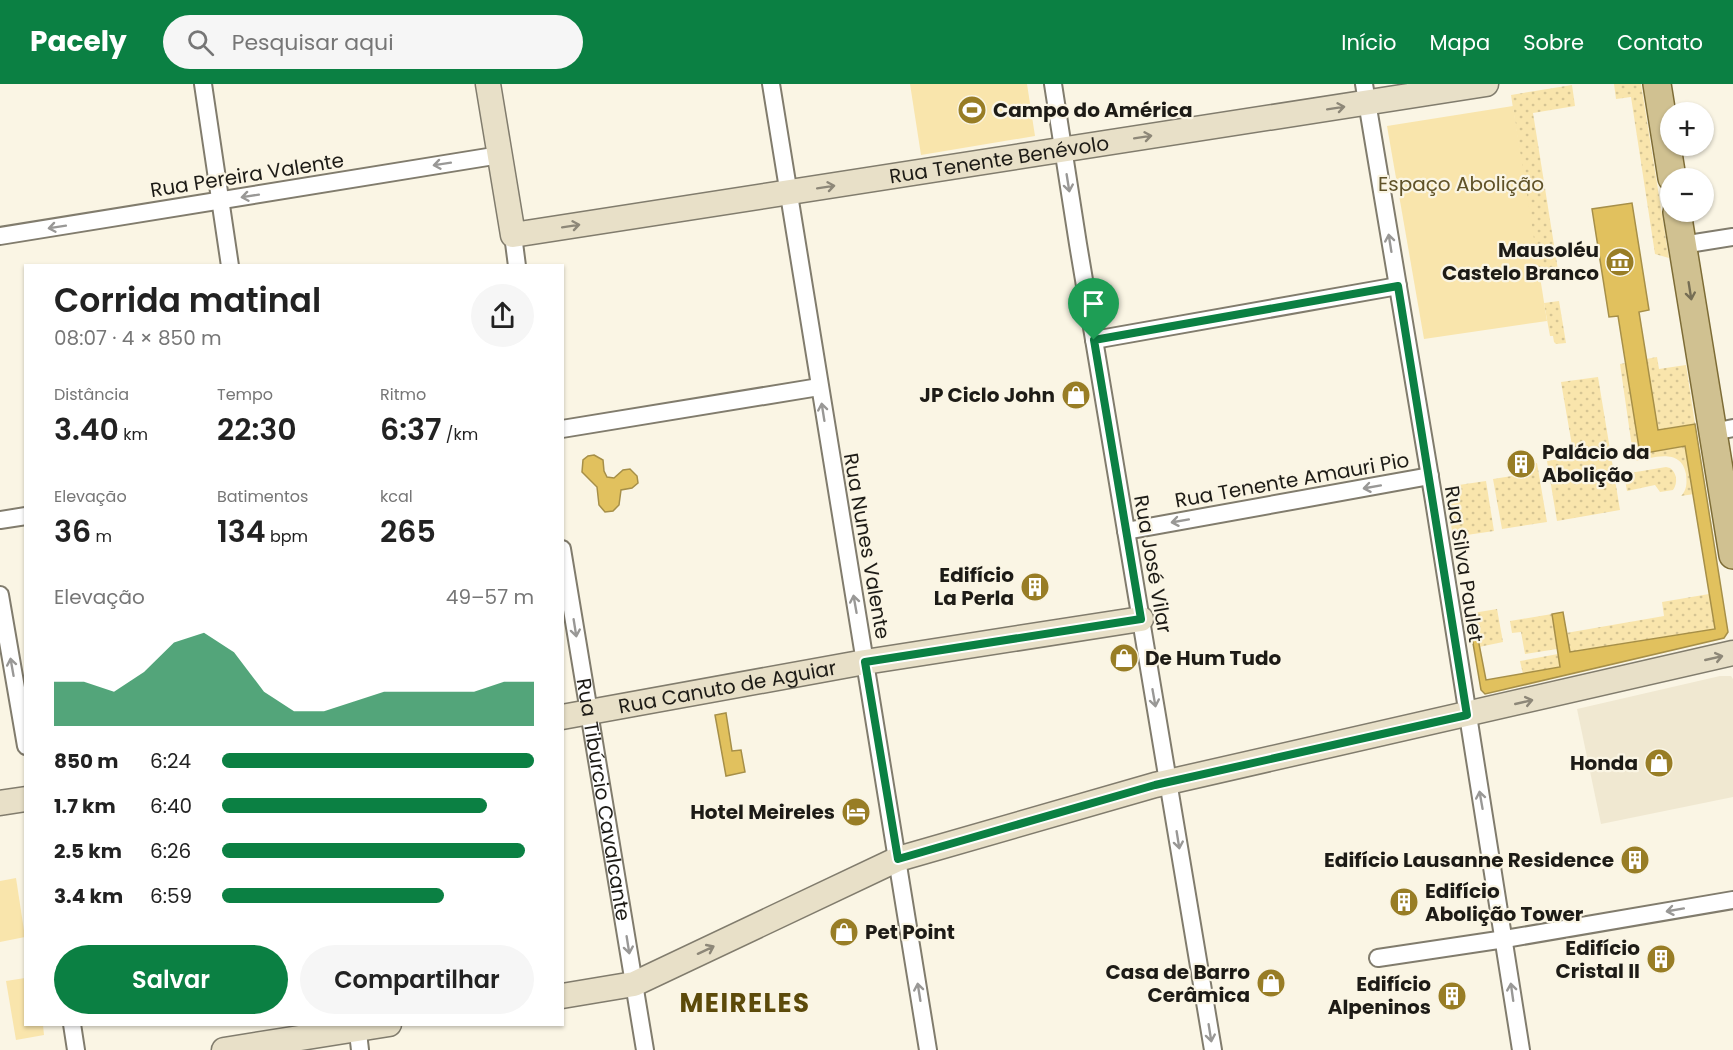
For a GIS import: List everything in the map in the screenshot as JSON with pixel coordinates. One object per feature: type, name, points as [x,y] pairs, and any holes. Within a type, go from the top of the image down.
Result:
[{"type":"main road","points":[[1657,84],[1670,168]]},
{"type":"main road","points":[[1676,84],[1679,102]]},
{"type":"main road","points":[[1682,222],[1692,243],[1727,434],[1733,555]]},
{"type":"main road","points":[[1692,243],[1695,222]]},
{"type":"street","points":[[203,84],[230,264]]},
{"type":"street","points":[[488,84],[518,264]]},
{"type":"street","name":"Rua Nunes Valente","points":[[771,84],[928,1050]]},
{"type":"street","name":"Rua José Vilar","points":[[1053,84],[1213,1050]]},
{"type":"street","name":"Rua Tenente Benévolo","points":[[513,235],[1063,149],[1366,94],[1486,84]]},
{"type":"street","name":"Rua Silva Paulet","points":[[1366,94],[1505,939],[1521,1050]]},
{"type":"street","name":"Rua Pereira Valente","points":[[0,236],[500,155]]},
{"type":"street","points":[[1692,243],[1733,237]]},
{"type":"street","points":[[1094,340],[1398,286]]},
{"type":"street","points":[[564,429],[819,387]]},
{"type":"street","name":"Rua Tenente Amauri Pio","points":[[1126,531],[1430,477]]},
{"type":"street","points":[[0,520],[24,516]]},
{"type":"street","name":"Rua Tibúrcio Cavalcante","points":[[564,561],[645,1050]]},
{"type":"street","points":[[0,595],[24,734]]},
{"type":"street","name":"Rua Canuto de Aguiar","points":[[564,717],[865,662],[1141,619]]},
{"type":"street","points":[[564,996],[634,984],[898,859],[1169,783],[1733,653]]},
{"type":"street","points":[[0,803],[24,799]]},
{"type":"street","points":[[1378,958],[1733,900]]},
{"type":"street","points":[[72,1026],[76,1050]]},
{"type":"street","points":[[224,1050],[358,1035],[383,1026]]},
{"type":"shaded area","points":[[1632,203],[1649,310],[1639,312],[1658,430],[1695,424],[1728,632],[1724,638],[1485,694],[1481,690],[1468,614],[1473,613],[1486,680],[1560,667],[1552,614],[1563,612],[1570,652],[1715,629],[1685,446],[1640,454],[1618,316],[1609,317],[1592,209]]},
{"type":"shaded area","points":[[594,455],[603,460],[607,477],[614,478],[623,470],[630,469],[637,476],[638,483],[632,488],[621,490],[619,505],[613,511],[605,512],[599,505],[597,487],[582,472],[583,460]]},
{"type":"shaded area","points":[[1720,676],[1731,676],[1733,679],[1733,797],[1601,824],[1577,709]]},
{"type":"shaded area","points":[[726,713],[732,751],[741,750],[745,772],[726,776],[715,715]]},
{"type":"green space","name":"Campo do América","points":[[910,84],[1027,84],[1035,136],[921,155]]},
{"type":"green space","points":[[1614,84],[1641,84],[1660,202],[1660,222],[1663,222],[1669,258],[1655,254],[1631,97],[1616,99]]},
{"type":"green space","points":[[1572,85],[1575,106],[1533,113],[1558,270],[1538,273],[1511,95]]},
{"type":"green space","name":"Espaço Abolição","points":[[1513,106],[1547,321],[1424,339],[1387,126]]},
{"type":"green space","points":[[1559,301],[1566,343],[1556,344],[1553,336],[1550,336],[1544,303]]},
{"type":"green space","points":[[1657,357],[1659,369],[1686,365],[1695,424],[1658,430],[1646,359]]},
{"type":"green space","points":[[1626,363],[1640,454],[1685,446],[1694,494],[1681,496],[1685,489],[1686,474],[1678,460],[1665,456],[1634,461],[1620,364]]},
{"type":"green space","points":[[1598,377],[1620,510],[1557,521],[1547,461],[1574,457],[1561,382]]},
{"type":"green space","points":[[1537,463],[1547,522],[1502,529],[1493,479],[1512,476],[1510,467]]},
{"type":"green space","points":[[1666,467],[1672,470],[1676,478],[1673,490],[1660,492],[1655,485],[1627,491],[1624,474]]},
{"type":"green space","points":[[1486,481],[1494,531],[1453,537],[1445,487]]},
{"type":"green space","points":[[1709,594],[1715,629],[1570,652],[1566,633],[1664,616],[1662,602]]},
{"type":"green space","points":[[1497,609],[1503,642],[1479,647],[1473,613]]},
{"type":"green space","points":[[1552,614],[1557,649],[1525,654],[1521,632],[1512,633],[1510,621]]},
{"type":"green space","points":[[1558,654],[1560,667],[1523,674],[1520,661]]},
{"type":"green space","points":[[16,878],[24,937],[0,942],[0,881]]},
{"type":"green space","points":[[24,978],[24,1026],[43,1026],[44,1035],[16,1040],[6,981]]},
{"type":"place","name":"Campo do América","points":[[972,110]]},
{"type":"place","name":"Mausoléu Castelo Branco","points":[[1620,262]]},
{"type":"place","name":"JP Ciclo John","points":[[1076,395]]},
{"type":"place","name":"Palácio da Abolição","points":[[1521,464]]},
{"type":"place","name":"Edifício La Perla","points":[[1035,587]]},
{"type":"place","name":"De Hum Tudo","points":[[1124,658]]},
{"type":"place","name":"Honda","points":[[1659,763]]},
{"type":"place","name":"Hotel Meireles","points":[[856,812]]},
{"type":"place","name":"Edifício Lausanne Residence","points":[[1635,860]]},
{"type":"place","name":"Edifício Abolição Tower","points":[[1404,902]]},
{"type":"place","name":"Pet Point","points":[[844,932]]},
{"type":"place","name":"Edifício Cristal II","points":[[1661,959]]},
{"type":"place","name":"Casa de Barro Cerâmica","points":[[1271,983]]},
{"type":"place","name":"Edifício Alpeninos","points":[[1452,996]]},
{"type":"district","name":"MEIRELES","points":[[745,1003]]},
{"type":"route","points":[[1398,286],[1467,715],[1155,785],[898,859],[865,662],[1141,619],[1094,340],[1398,286]]}]
